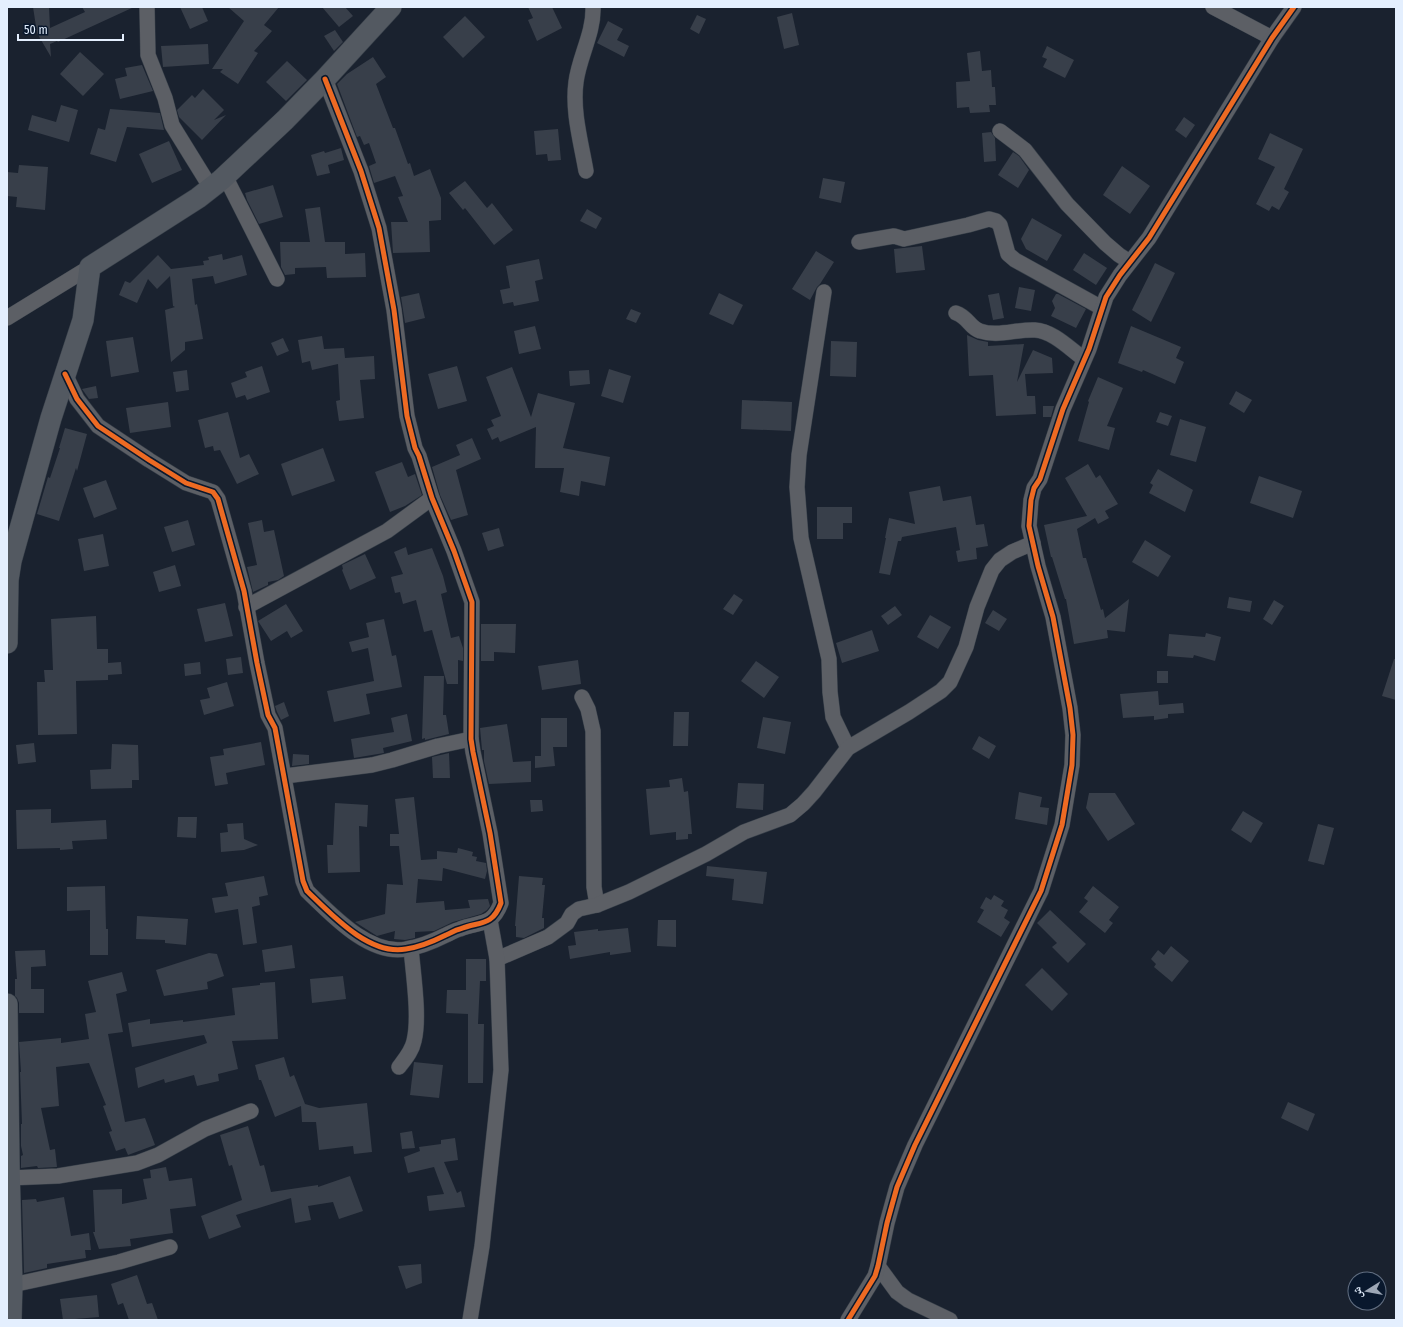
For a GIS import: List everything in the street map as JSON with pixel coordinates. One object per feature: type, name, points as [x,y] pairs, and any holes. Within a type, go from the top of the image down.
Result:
[{"type":"street","points":[[147,7],[148,55],[165,98],[172,125],[218,182],[276,280]]},
{"type":"street","points":[[7,318],[198,198],[218,182],[285,120],[391,7]]},
{"type":"street","points":[[586,171],[575,96],[577,75],[588,38],[593,7]]},
{"type":"street","points":[[1213,7],[1272,38]]},
{"type":"street","points":[[848,1320],[871,1282],[878,1266],[887,1223],[897,1187],[915,1145],[976,1025],[1041,891],[1062,825],[1072,765],[1073,735],[1070,708],[1053,617],[1038,566],[1029,526],[1031,500],[1034,488],[1040,478],[1063,409],[1084,359],[1106,297],[1120,275],[1149,238],[1272,38],[1294,7]]},
{"type":"street","points":[[65,374],[77,399],[98,426],[186,483],[212,492],[218,499],[244,591],[268,715],[275,728],[303,881],[307,891],[361,939],[374,945],[392,949],[405,950],[430,942],[460,928],[490,920],[498,910],[501,903],[490,833],[471,739],[472,602],[454,551],[432,498],[419,456],[415,448],[409,423],[394,310],[379,228],[361,171],[325,79]]},
{"type":"street","points":[[1000,131],[1025,150],[1067,204],[1104,243],[1130,262]]},
{"type":"street","points":[[858,242],[894,236],[904,239],[989,219],[996,221],[1000,225],[1008,254],[1015,260],[1102,308]]},
{"type":"street","points":[[7,643],[8,580],[11,561],[51,418],[83,320],[90,267]]},
{"type":"street","points":[[824,292],[799,455],[796,487],[801,538],[829,659],[830,692],[833,717],[848,748]]},
{"type":"street","points":[[956,313],[963,316],[978,331],[993,334],[1035,330],[1048,334],[1084,359]]},
{"type":"street","points":[[246,607],[387,531],[432,498]]},
{"type":"street","points":[[497,959],[548,937],[567,923],[572,914],[579,909],[597,905],[629,892],[706,854],[744,832],[790,815],[814,792],[848,748],[909,712],[941,691],[950,682],[966,647],[977,607],[992,570],[1000,560],[1012,552],[1033,543]]},
{"type":"street","points":[[582,697],[588,709],[594,732],[594,887],[597,905]]},
{"type":"street","points":[[285,776],[372,765],[438,746],[471,739]]},
{"type":"street","points":[[470,1320],[482,1246],[501,1070],[497,959],[490,920]]},
{"type":"street","points":[[399,1067],[410,1051],[414,1042],[416,1026],[411,948]]},
{"type":"street","points":[[7,1004],[8,1168],[12,1285],[11,1320]]},
{"type":"street","points":[[8,1168],[58,1176],[137,1163],[158,1155],[204,1129],[252,1111]]},
{"type":"street","points":[[12,1285],[119,1262],[170,1247]]},
{"type":"street","points":[[878,1266],[897,1292],[908,1300],[950,1320]]},
{"type":"building","points":[[33,7],[49,7],[50,28],[85,12],[82,7],[134,7],[58,42],[57,41],[50,44],[51,57],[37,33]]},
{"type":"building","points":[[180,7],[202,7],[208,21],[190,29]]},
{"type":"building","points":[[228,7],[279,7],[264,25],[272,31],[254,51],[258,53],[238,84],[220,72],[223,69],[212,69],[244,21]]},
{"type":"building","points":[[322,7],[345,7],[353,16],[339,27]]},
{"type":"building","points":[[528,7],[552,7],[562,28],[537,41],[528,20],[533,18]]},
{"type":"building","points":[[792,13],[799,45],[784,49],[777,17]]},
{"type":"building","points":[[697,15],[706,19],[699,34],[690,29]]},
{"type":"building","points":[[465,16],[485,37],[463,58],[443,37]]},
{"type":"building","points":[[608,21],[623,29],[617,40],[629,46],[624,57],[597,43]]},
{"type":"building","points":[[335,30],[343,42],[334,51],[324,36]]},
{"type":"building","points":[[208,44],[209,64],[163,67],[161,46]]},
{"type":"building","points":[[1047,46],[1074,60],[1065,78],[1043,67],[1047,59],[1042,57]]},
{"type":"building","points":[[980,51],[982,71],[991,70],[992,87],[995,87],[996,105],[989,105],[990,112],[970,113],[969,107],[957,108],[956,82],[970,81],[967,53]]},
{"type":"building","points":[[80,52],[104,74],[83,96],[60,74]]},
{"type":"building","points":[[373,57],[386,77],[376,84],[393,128],[395,128],[408,164],[410,163],[414,176],[430,169],[441,198],[441,220],[429,221],[430,252],[393,253],[391,222],[408,222],[398,197],[403,196],[395,176],[374,183],[369,166],[376,163],[369,143],[364,145],[360,136],[357,137],[337,84],[347,74]]},
{"type":"building","points":[[287,61],[307,80],[286,101],[266,82]]},
{"type":"building","points":[[142,65],[153,91],[120,99],[115,79],[127,76],[125,68]]},
{"type":"building","points":[[203,89],[224,110],[214,120],[226,115],[202,140],[179,117],[177,110],[192,95],[195,98]]},
{"type":"building","points":[[61,105],[78,110],[69,142],[28,130],[32,115],[56,122]]},
{"type":"building","points":[[110,109],[160,113],[164,130],[127,127],[116,162],[90,154],[98,128],[105,130]]},
{"type":"building","points":[[1184,117],[1195,125],[1186,138],[1175,130]]},
{"type":"building","points":[[558,129],[561,160],[548,161],[547,154],[536,155],[534,131]]},
{"type":"building","points":[[991,132],[995,138],[996,161],[984,162],[982,133]]},
{"type":"building","points":[[1270,133],[1303,149],[1284,189],[1289,192],[1279,210],[1272,206],[1269,211],[1256,204],[1275,167],[1258,159]]},
{"type":"building","points":[[169,141],[182,170],[152,183],[139,154]]},
{"type":"building","points":[[341,148],[344,160],[328,165],[330,173],[317,176],[311,155],[324,151],[325,153]]},
{"type":"building","points":[[1013,152],[1019,156],[1029,170],[1018,188],[998,175]]},
{"type":"building","points":[[19,165],[48,167],[45,210],[16,207],[17,197],[7,196],[7,172],[18,173]]},
{"type":"building","points":[[1122,166],[1150,186],[1130,214],[1103,195]]},
{"type":"building","points":[[823,178],[845,182],[841,203],[819,198]]},
{"type":"building","points":[[465,181],[487,208],[492,203],[513,230],[494,245],[465,208],[463,210],[449,193]]},
{"type":"building","points":[[273,185],[283,217],[259,224],[245,193]]},
{"type":"building","points":[[320,207],[325,242],[345,242],[345,254],[365,253],[366,277],[327,278],[326,267],[295,268],[295,274],[285,275],[281,267],[280,242],[310,242],[305,209]]},
{"type":"building","points":[[587,209],[602,218],[596,229],[580,221]]},
{"type":"building","points":[[1032,218],[1062,235],[1047,261],[1026,249],[1021,239]]},
{"type":"building","points":[[922,246],[925,270],[896,273],[894,249]]},
{"type":"building","points":[[816,251],[834,262],[810,300],[792,289]]},
{"type":"building","points":[[1084,253],[1107,268],[1096,285],[1073,270]]},
{"type":"building","points":[[222,254],[223,260],[242,255],[247,275],[215,284],[213,276],[192,279],[195,305],[197,304],[203,339],[185,342],[185,350],[171,362],[165,310],[175,307],[173,306],[170,276],[157,289],[148,279],[137,303],[119,295],[125,281],[130,283],[158,255],[171,269],[204,265],[203,261],[209,260],[208,257]]},
{"type":"building","points":[[539,259],[543,279],[535,281],[539,301],[514,306],[513,302],[503,304],[500,290],[510,288],[506,266]]},
{"type":"building","points":[[1155,263],[1175,273],[1151,322],[1132,310]]},
{"type":"building","points":[[1019,287],[1035,290],[1031,311],[1015,308]]},
{"type":"building","points":[[419,293],[425,318],[405,323],[401,297]]},
{"type":"building","points":[[719,293],[743,305],[733,325],[709,314]]},
{"type":"building","points":[[999,293],[1004,318],[993,320],[988,295]]},
{"type":"building","points":[[1056,294],[1086,309],[1076,328],[1051,316],[1055,308],[1052,301]]},
{"type":"building","points":[[631,309],[641,313],[636,323],[626,319]]},
{"type":"building","points":[[535,326],[541,349],[519,354],[514,331]]},
{"type":"building","points":[[1131,326],[1181,347],[1176,358],[1184,362],[1175,384],[1143,370],[1142,372],[1118,363]]},
{"type":"building","points":[[967,335],[978,340],[988,342],[988,346],[1024,344],[1017,382],[1033,350],[1052,358],[1053,373],[1025,374],[1027,396],[1035,396],[1036,414],[996,416],[993,375],[969,376]]},
{"type":"building","points":[[322,336],[324,349],[344,348],[345,358],[374,356],[375,379],[360,380],[364,418],[339,421],[336,401],[340,400],[338,364],[312,370],[310,361],[302,363],[298,340]]},
{"type":"building","points":[[133,337],[139,372],[111,377],[106,341]]},
{"type":"building","points":[[283,338],[289,351],[277,356],[271,343]]},
{"type":"building","points":[[831,341],[857,342],[856,377],[830,376]]},
{"type":"building","points":[[262,366],[270,392],[247,400],[245,395],[236,398],[231,383],[247,377],[245,372]]},
{"type":"building","points":[[457,366],[467,401],[438,409],[428,374]]},
{"type":"building","points":[[512,367],[531,417],[538,393],[575,403],[563,448],[610,457],[605,486],[581,481],[579,496],[560,492],[564,468],[535,468],[536,427],[500,442],[498,437],[492,440],[487,429],[494,426],[491,420],[501,416],[486,377]]},
{"type":"building","points":[[609,369],[631,376],[623,403],[601,396]]},
{"type":"building","points":[[187,370],[189,390],[176,392],[173,372]]},
{"type":"building","points":[[589,370],[590,384],[570,386],[569,371]]},
{"type":"building","points":[[1098,377],[1123,388],[1107,426],[1115,428],[1109,450],[1078,441],[1089,402],[1088,401]]},
{"type":"building","points":[[96,386],[98,398],[89,399],[82,389]]},
{"type":"building","points":[[1236,391],[1252,400],[1244,413],[1229,404]]},
{"type":"building","points":[[742,400],[792,402],[791,431],[741,429]]},
{"type":"building","points":[[168,402],[171,427],[130,433],[126,408]]},
{"type":"building","points":[[1043,406],[1054,406],[1051,417],[1043,417]]},
{"type":"building","points":[[228,412],[240,458],[249,454],[259,474],[237,484],[220,450],[214,451],[213,446],[205,448],[198,420]]},
{"type":"building","points":[[1160,412],[1172,416],[1168,426],[1156,422]]},
{"type":"building","points":[[1180,419],[1206,427],[1196,462],[1170,455]]},
{"type":"building","points":[[65,428],[87,434],[77,471],[76,468],[59,521],[37,514],[48,477],[50,478],[60,448]]},
{"type":"building","points":[[472,438],[481,459],[456,470],[468,515],[451,520],[440,495],[432,467],[460,455],[456,445]]},
{"type":"building","points":[[323,448],[335,481],[292,496],[281,464]]},
{"type":"building","points":[[402,462],[408,477],[415,474],[422,495],[405,506],[390,512],[375,472]]},
{"type":"building","points":[[1088,464],[1096,478],[1100,475],[1118,504],[1105,511],[1109,518],[1098,524],[1095,518],[1077,529],[1083,558],[1086,558],[1101,610],[1103,609],[1105,618],[1129,599],[1125,632],[1107,630],[1108,638],[1074,644],[1066,599],[1051,557],[1044,525],[1087,516],[1065,478]]},
{"type":"building","points":[[1158,469],[1193,490],[1185,512],[1149,493],[1153,485],[1150,483]]},
{"type":"building","points":[[1259,476],[1302,491],[1293,518],[1250,503]]},
{"type":"building","points":[[106,480],[117,509],[94,518],[83,488]]},
{"type":"building","points":[[940,486],[943,501],[971,496],[976,525],[984,524],[988,546],[976,548],[977,559],[958,562],[956,551],[960,550],[956,527],[902,537],[901,541],[898,541],[890,575],[879,573],[889,518],[915,524],[909,492]]},
{"type":"building","points":[[817,507],[852,507],[852,523],[843,523],[843,539],[817,539]]},
{"type":"building","points":[[188,520],[195,545],[172,552],[164,527]]},
{"type":"building","points":[[262,520],[264,532],[274,530],[284,576],[278,580],[268,582],[268,585],[253,592],[247,567],[257,565],[248,523]]},
{"type":"building","points":[[499,528],[504,546],[488,551],[482,533]]},
{"type":"building","points":[[103,534],[109,566],[84,571],[78,539]]},
{"type":"building","points":[[1145,540],[1171,556],[1158,577],[1132,562]]},
{"type":"building","points":[[406,547],[408,555],[432,548],[443,576],[447,592],[441,594],[451,638],[459,636],[463,648],[463,661],[458,660],[458,684],[447,684],[432,630],[424,632],[416,600],[403,604],[400,592],[395,593],[391,577],[403,574],[394,552]]},
{"type":"building","points":[[365,554],[376,578],[350,590],[342,570],[342,565]]},
{"type":"building","points":[[175,565],[181,586],[159,592],[153,572]]},
{"type":"building","points":[[734,594],[743,600],[733,615],[723,609]]},
{"type":"building","points":[[1229,597],[1252,601],[1250,612],[1227,608]]},
{"type":"building","points":[[1274,600],[1284,606],[1272,625],[1263,619]]},
{"type":"building","points":[[225,603],[233,636],[205,642],[197,609]]},
{"type":"building","points":[[286,604],[303,631],[291,638],[287,631],[271,641],[258,621]]},
{"type":"building","points":[[895,606],[902,615],[888,625],[881,616]]},
{"type":"building","points":[[993,610],[1007,619],[999,631],[985,623]]},
{"type":"building","points":[[930,615],[951,627],[938,649],[917,637]]},
{"type":"building","points":[[96,616],[97,649],[108,649],[108,663],[121,662],[122,674],[108,675],[108,680],[76,681],[77,734],[38,735],[37,682],[45,682],[44,670],[53,670],[51,619]]},
{"type":"building","points":[[384,619],[392,656],[396,655],[402,687],[366,694],[370,714],[334,722],[327,691],[374,681],[368,648],[352,652],[349,642],[369,637],[366,623]]},
{"type":"building","points":[[481,624],[516,624],[515,653],[494,652],[494,661],[481,661]]},
{"type":"building","points":[[872,630],[879,651],[842,663],[836,643]]},
{"type":"building","points":[[1206,633],[1221,637],[1215,661],[1194,655],[1193,658],[1167,656],[1169,634],[1205,637]]},
{"type":"building","points":[[241,657],[243,673],[228,675],[226,659]]},
{"type":"building","points":[[1394,659],[1396,659],[1396,700],[1382,696]]},
{"type":"building","points":[[578,660],[581,684],[542,690],[538,666]]},
{"type":"building","points":[[756,661],[779,677],[764,698],[741,681]]},
{"type":"building","points":[[200,662],[201,674],[185,676],[184,664]]},
{"type":"building","points":[[1157,671],[1168,671],[1168,683],[1157,683]]},
{"type":"building","points":[[424,676],[444,676],[443,715],[446,715],[449,734],[425,740],[425,738],[422,739]]},
{"type":"building","points":[[227,682],[234,706],[204,715],[200,700],[210,698],[207,688]]},
{"type":"building","points":[[1158,691],[1159,705],[1183,703],[1184,713],[1168,714],[1168,718],[1154,720],[1154,716],[1123,718],[1120,694]]},
{"type":"building","points":[[284,702],[289,716],[281,720],[275,706]]},
{"type":"building","points":[[674,712],[689,712],[688,746],[673,746]]},
{"type":"building","points":[[407,714],[412,741],[383,748],[384,753],[354,758],[351,739],[394,732],[391,718]]},
{"type":"building","points":[[763,717],[791,722],[785,754],[757,748]]},
{"type":"building","points":[[541,718],[567,718],[567,747],[553,747],[555,766],[535,768],[535,756],[541,756]]},
{"type":"building","points":[[507,724],[513,762],[531,761],[531,782],[489,784],[484,761],[484,750],[482,750],[480,728]]},
{"type":"building","points":[[979,736],[996,746],[989,759],[972,749]]},
{"type":"building","points":[[261,742],[265,765],[226,773],[228,784],[215,786],[210,757],[224,755],[223,749]]},
{"type":"building","points":[[34,743],[36,762],[18,764],[16,745]]},
{"type":"building","points":[[112,744],[138,745],[139,780],[132,780],[132,788],[91,789],[90,770],[111,769]]},
{"type":"building","points":[[449,753],[450,778],[433,778],[432,757]]},
{"type":"building","points":[[293,754],[309,755],[309,764],[292,766]]},
{"type":"building","points":[[682,778],[684,792],[688,791],[692,834],[688,834],[688,839],[676,840],[676,832],[650,835],[646,789],[670,787],[669,780]]},
{"type":"building","points":[[738,783],[764,784],[763,810],[736,808]]},
{"type":"building","points":[[1019,792],[1042,797],[1040,807],[1049,808],[1047,825],[1015,819]]},
{"type":"building","points":[[1089,793],[1115,793],[1135,824],[1108,841],[1086,808]]},
{"type":"building","points":[[414,797],[421,860],[437,859],[437,851],[457,853],[458,848],[473,852],[472,856],[477,857],[476,861],[486,863],[487,871],[485,879],[443,868],[442,881],[418,879],[416,903],[444,901],[445,910],[470,908],[468,900],[488,899],[490,906],[481,914],[453,922],[434,931],[415,932],[415,938],[405,940],[394,939],[395,931],[377,936],[355,922],[385,914],[387,884],[403,885],[399,846],[390,846],[390,834],[399,834],[395,799]]},
{"type":"building","points":[[530,800],[542,800],[543,811],[531,812]]},
{"type":"building","points":[[335,803],[368,805],[367,827],[359,826],[360,872],[328,873],[327,845],[333,845]]},
{"type":"building","points":[[51,809],[51,823],[106,820],[107,839],[72,841],[73,849],[17,849],[16,810]]},
{"type":"building","points":[[1243,811],[1263,823],[1251,843],[1231,830]]},
{"type":"building","points":[[178,817],[197,817],[196,838],[177,837]]},
{"type":"building","points":[[243,823],[244,839],[258,845],[244,850],[221,852],[220,833],[228,832],[227,824]]},
{"type":"building","points":[[1318,824],[1334,828],[1324,865],[1308,861]]},
{"type":"building","points":[[707,866],[767,872],[763,904],[732,900],[734,879],[706,876]]},
{"type":"building","points":[[264,876],[268,895],[259,897],[260,905],[252,907],[257,943],[243,945],[238,909],[215,913],[212,898],[228,896],[225,883]]},
{"type":"building","points":[[519,876],[543,878],[542,885],[545,885],[542,918],[544,918],[544,928],[524,938],[516,937],[515,926]]},
{"type":"building","points":[[105,886],[108,955],[90,955],[90,910],[67,911],[67,887]]},
{"type":"building","points":[[1093,886],[1119,907],[1109,920],[1113,923],[1105,933],[1079,912],[1088,901],[1084,898]]},
{"type":"building","points":[[994,895],[1004,901],[1001,906],[1008,910],[1004,918],[1010,922],[1001,937],[977,922],[984,910],[980,908],[986,897],[991,900]]},
{"type":"building","points":[[1050,910],[1086,944],[1068,963],[1052,947],[1057,943],[1037,923]]},
{"type":"building","points":[[137,916],[188,919],[186,945],[165,943],[165,940],[136,939]]},
{"type":"building","points":[[658,920],[676,920],[676,947],[657,946]]},
{"type":"building","points":[[628,928],[631,952],[610,955],[610,952],[570,959],[568,946],[576,945],[574,932],[598,929],[598,931]]},
{"type":"building","points":[[292,945],[295,968],[265,972],[262,950]]},
{"type":"building","points":[[1171,946],[1189,961],[1172,982],[1154,967],[1156,964],[1151,959],[1158,950],[1164,955]]},
{"type":"building","points":[[45,950],[46,966],[31,967],[31,989],[44,989],[44,1013],[19,1013],[19,1003],[15,996],[15,979],[17,979],[15,951]]},
{"type":"building","points":[[209,953],[217,954],[224,976],[207,982],[208,989],[164,996],[156,970]]},
{"type":"building","points":[[466,959],[486,959],[486,981],[480,981],[478,1024],[484,1024],[483,1083],[468,1083],[468,1014],[446,1013],[447,990],[466,990]]},
{"type":"building","points":[[1042,968],[1068,994],[1052,1011],[1025,985]]},
{"type":"building","points":[[122,972],[127,991],[116,994],[123,1032],[108,1034],[125,1122],[145,1118],[155,1145],[128,1155],[125,1148],[116,1151],[109,1132],[112,1131],[103,1106],[106,1105],[89,1063],[56,1067],[59,1106],[41,1108],[50,1150],[55,1149],[57,1167],[38,1168],[37,1166],[21,1168],[21,1156],[23,1155],[21,1146],[21,1072],[19,1042],[61,1038],[61,1043],[89,1039],[85,1014],[96,1012],[88,981]]},
{"type":"building","points":[[343,976],[346,999],[312,1003],[310,979]]},
{"type":"building","points":[[275,982],[278,1039],[232,1041],[238,1069],[218,1074],[219,1081],[197,1086],[194,1075],[165,1083],[164,1079],[138,1088],[135,1068],[207,1043],[204,1035],[132,1047],[128,1023],[150,1019],[150,1024],[183,1020],[183,1022],[235,1015],[232,988]]},
{"type":"building","points":[[284,1057],[290,1077],[294,1075],[305,1104],[319,1108],[367,1103],[372,1152],[354,1154],[353,1146],[319,1150],[316,1122],[302,1122],[301,1106],[275,1117],[261,1080],[259,1080],[255,1065]]},
{"type":"building","points":[[414,1062],[443,1065],[439,1098],[410,1095]]},
{"type":"building","points":[[1288,1102],[1315,1114],[1308,1131],[1281,1118]]},
{"type":"building","points":[[248,1126],[260,1166],[264,1165],[271,1192],[318,1185],[318,1187],[350,1176],[363,1211],[339,1219],[333,1202],[308,1206],[311,1220],[295,1223],[291,1198],[236,1215],[241,1227],[209,1239],[201,1216],[242,1200],[232,1165],[229,1166],[220,1135]]},
{"type":"building","points":[[412,1131],[415,1148],[402,1149],[400,1133]]},
{"type":"building","points":[[455,1138],[458,1160],[444,1162],[457,1193],[461,1191],[465,1207],[429,1211],[427,1196],[444,1194],[434,1167],[408,1173],[404,1157],[420,1151],[419,1147],[441,1144],[441,1140]]},
{"type":"building","points":[[166,1167],[169,1181],[192,1178],[196,1206],[170,1209],[173,1233],[130,1239],[131,1246],[99,1249],[93,1232],[95,1232],[93,1190],[122,1189],[122,1204],[147,1199],[143,1179],[151,1178],[150,1170]]},
{"type":"building","points":[[64,1197],[71,1236],[89,1233],[91,1250],[85,1250],[86,1258],[47,1264],[47,1268],[24,1273],[22,1200],[36,1199],[37,1202]]},
{"type":"building","points":[[421,1264],[422,1283],[406,1289],[398,1266]]},
{"type":"building","points":[[137,1275],[147,1304],[152,1303],[158,1320],[129,1320],[123,1303],[118,1305],[111,1284]]},
{"type":"building","points":[[97,1295],[99,1317],[63,1320],[60,1299]]},
{"type":"cycle path","points":[[848,1320],[875,1276],[897,1187],[915,1145],[1041,891],[1062,825],[1072,765],[1073,735],[1070,708],[1053,617],[1038,566],[1029,526],[1031,500],[1034,488],[1040,479],[1063,409],[1089,349],[1106,297],[1120,275],[1149,238],[1272,38],[1294,7]]},
{"type":"cycle path","points":[[65,374],[77,399],[98,426],[186,483],[213,492],[218,499],[244,591],[268,715],[275,728],[303,881],[307,891],[327,911],[365,940],[378,946],[392,949],[406,949],[422,945],[456,930],[489,920],[494,916],[501,903],[490,833],[471,739],[472,602],[454,551],[432,498],[419,456],[415,448],[407,416],[394,310],[379,228],[361,171],[325,79]]}]
